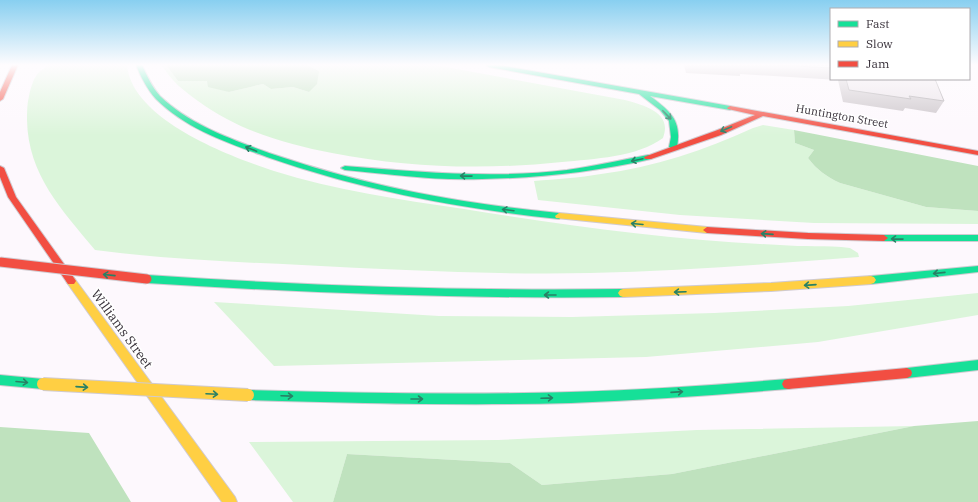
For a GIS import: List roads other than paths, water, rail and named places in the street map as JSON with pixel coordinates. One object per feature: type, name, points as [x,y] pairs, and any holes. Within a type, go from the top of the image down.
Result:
[{"type":"main road","points":[[0,99],[5,88]]},
{"type":"main road","points":[[152,88],[173,110],[204,129],[231,141],[288,162],[382,189],[438,199],[550,215],[658,226],[782,235],[856,238],[978,238]]},
{"type":"main road","name":"Huntington Street","points":[[621,88],[978,153]]},
{"type":"main road","points":[[641,92],[674,122],[676,132],[673,147]]},
{"type":"main road","points":[[288,162],[379,172],[444,176],[567,172],[627,162],[662,152],[673,147],[718,133],[762,114]]},
{"type":"main road","name":"Williams Street","points":[[0,168],[12,197],[25,217],[230,502]]},
{"type":"main road","points":[[0,262],[147,279],[315,290],[500,295],[599,294],[809,285],[978,269]]},
{"type":"main road","points":[[0,380],[156,391],[248,395],[478,399],[601,396],[805,384],[871,378],[978,365]]}]
